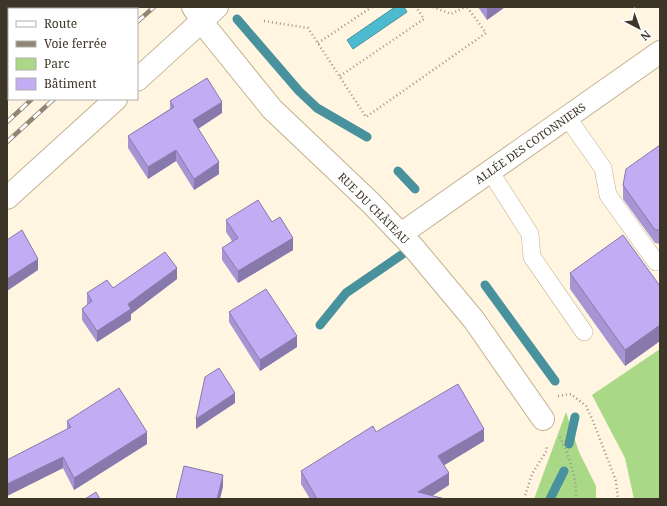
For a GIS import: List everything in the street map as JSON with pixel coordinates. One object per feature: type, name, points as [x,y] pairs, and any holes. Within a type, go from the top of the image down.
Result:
[{"type":"street","points":[[138,79],[204,11]]},
{"type":"street","name":"RUE DU CHÂTEAU","points":[[204,11],[272,109],[401,234],[474,320],[543,419]]},
{"type":"street","name":"ALLÉE DES COTONNIERS","points":[[401,234],[567,117],[658,57]]},
{"type":"street","points":[[7,198],[115,100]]},
{"type":"lane","points":[[567,117],[603,168],[608,195],[656,262]]},
{"type":"lane","points":[[490,171],[530,234],[532,257],[584,332]]},
{"type":"path","points":[[318,43],[372,7]]},
{"type":"path","points":[[340,76],[424,19],[416,7]]},
{"type":"path","points":[[264,21],[308,28],[366,117],[486,34],[466,7],[451,14],[433,7]]},
{"type":"path","points":[[524,499],[532,474],[547,450],[543,419],[556,396],[571,394],[586,406],[616,481],[618,499]]},
{"type":"path","points":[[543,419],[558,435],[565,448],[575,486],[576,499]]},
{"type":"green space","points":[[660,349],[660,499],[634,499],[625,458],[592,395]]},
{"type":"green space","points":[[566,412],[579,452],[596,486],[596,499],[534,499]]},
{"type":"water","points":[[395,7],[404,7],[407,12],[353,49],[347,40]]},
{"type":"building","points":[[207,78],[222,102],[193,120],[219,162],[194,179],[176,150],[148,167],[128,136],[174,107],[170,101]]},
{"type":"building","points":[[660,145],[660,230],[655,230],[623,185],[626,169]]},
{"type":"building","points":[[258,200],[272,222],[280,217],[293,238],[238,271],[222,248],[238,238],[226,220]]},
{"type":"building","points":[[22,230],[38,259],[7,279],[7,240]]},
{"type":"building","points":[[623,235],[660,286],[660,325],[625,350],[570,273]]},
{"type":"building","points":[[165,252],[177,268],[128,304],[131,309],[97,331],[82,309],[92,301],[87,293],[107,280],[113,288]]},
{"type":"building","points":[[266,289],[297,336],[260,360],[229,312]]},
{"type":"building","points":[[219,368],[235,393],[196,419],[205,377]]},
{"type":"building","points":[[458,384],[484,429],[438,456],[449,473],[418,492],[445,499],[317,499],[301,471],[373,426],[376,432]]},
{"type":"building","points":[[119,388],[147,432],[74,478],[63,457],[7,484],[7,460],[71,427],[67,421]]},
{"type":"building","points":[[184,466],[223,475],[217,499],[176,499]]},
{"type":"building","points":[[96,492],[100,499],[85,499]]},
{"type":"waterway","points":[[237,19],[299,91],[317,108],[367,137]]},
{"type":"waterway","points":[[398,171],[415,189]]},
{"type":"waterway","points":[[320,325],[346,293],[413,247]]},
{"type":"waterway","points":[[485,285],[555,381]]},
{"type":"waterway","points":[[569,444],[575,417]]},
{"type":"waterway","points":[[550,499],[564,471]]},
{"type":"railway","points":[[138,21],[154,7]]},
{"type":"railway","points":[[7,122],[31,100]]},
{"type":"railway","points":[[7,142],[53,100]]}]
